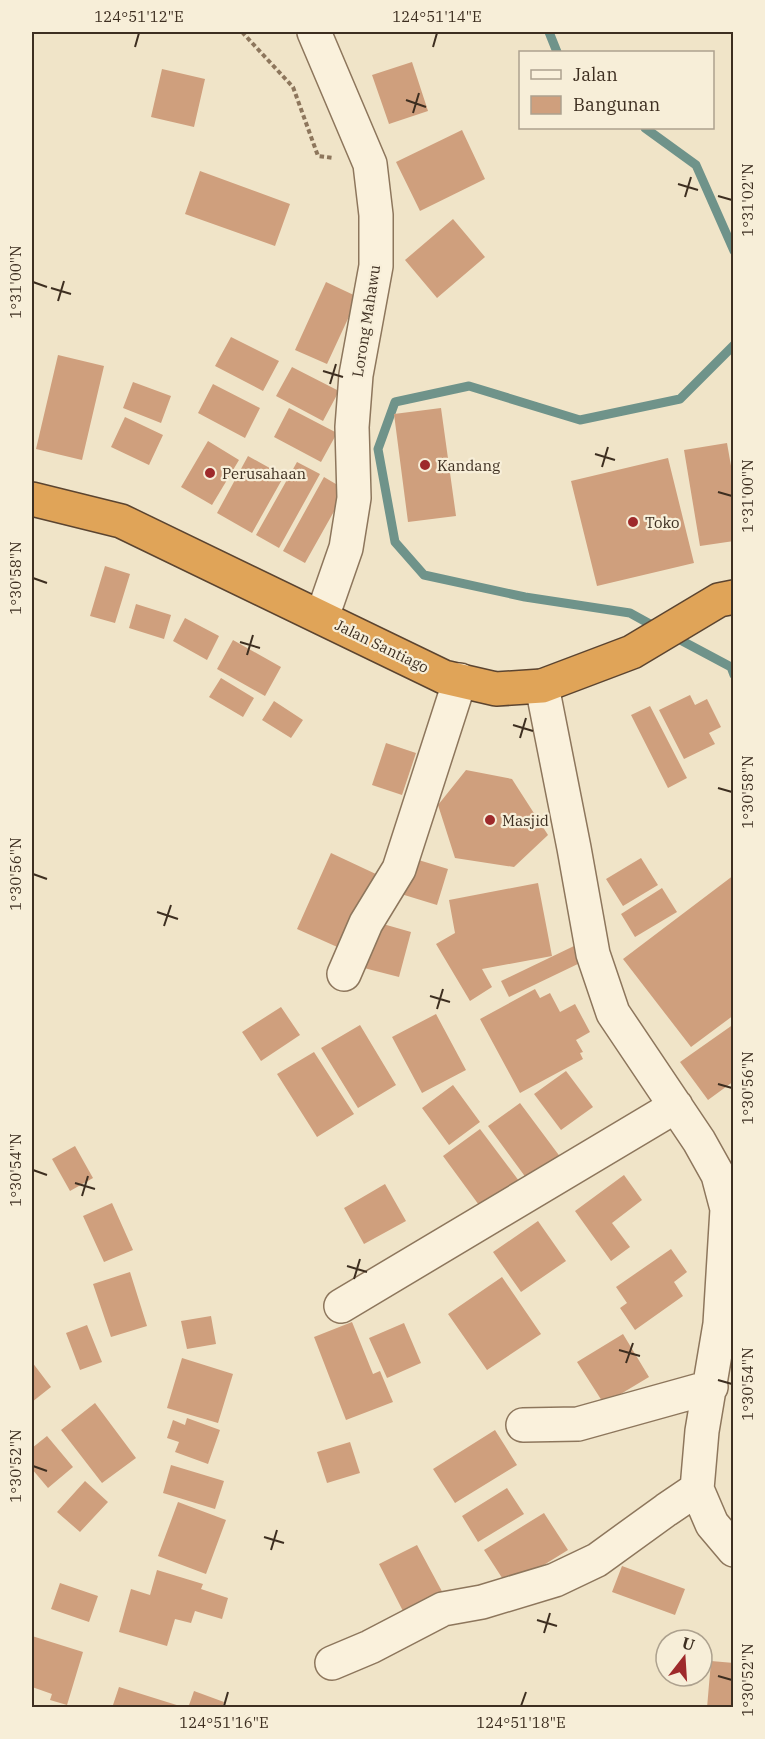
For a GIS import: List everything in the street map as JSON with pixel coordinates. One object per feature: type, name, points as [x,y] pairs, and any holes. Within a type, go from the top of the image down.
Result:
[{"type":"highway","name":"Jalan Santiago","points":[[32,499],[121,521],[444,677],[496,688],[542,687],[632,652],[726,598]]},
{"type":"street","name":"Lorong Mahawu","points":[[314,32],[370,164],[376,215],[376,266],[356,375],[352,427],[354,498],[346,548],[322,617]]},
{"type":"street","points":[[344,974],[366,923],[399,869],[460,680]]},
{"type":"street","points":[[542,687],[593,954],[613,1012],[699,1141],[718,1175],[727,1209],[730,1247],[711,1387],[702,1431],[697,1490],[712,1524],[734,1550]]},
{"type":"street","points":[[341,1306],[676,1106]]},
{"type":"street","points":[[523,1425],[578,1424],[711,1387]]},
{"type":"street","points":[[332,1663],[370,1647],[443,1609],[482,1602],[555,1580],[597,1560],[697,1490]]},
{"type":"path","points":[[242,32],[293,87],[318,156],[370,164]]},
{"type":"building","points":[[412,62],[428,111],[389,124],[372,75]]},
{"type":"building","points":[[162,69],[205,79],[194,127],[151,117]]},
{"type":"building","points":[[462,130],[485,179],[420,211],[396,162]]},
{"type":"building","points":[[200,171],[290,204],[275,246],[185,214]]},
{"type":"building","points":[[453,219],[485,257],[437,298],[405,260]]},
{"type":"building","points":[[326,282],[358,297],[327,364],[295,350]]},
{"type":"building","points":[[231,337],[279,361],[263,391],[215,366]]},
{"type":"building","points":[[58,355],[104,366],[82,460],[36,449]]},
{"type":"building","points":[[292,367],[339,391],[323,421],[276,396]]},
{"type":"building","points":[[133,382],[171,396],[161,423],[123,408]]},
{"type":"building","points":[[213,384],[260,408],[245,438],[198,413]]},
{"type":"building","points":[[289,408],[337,433],[321,462],[274,437]]},
{"type":"building","name":"Kandang","points":[[441,408],[456,516],[408,522],[394,414]]},
{"type":"building","points":[[125,417],[163,435],[149,465],[111,447]]},
{"type":"building","name":"Perusahaan","points":[[208,441],[239,460],[212,505],[181,487]]},
{"type":"building","points":[[727,443],[734,483],[734,541],[700,546],[684,450]]},
{"type":"building","points":[[248,456],[284,476],[252,533],[217,513]]},
{"type":"building","name":"Toko","points":[[668,458],[694,563],[597,586],[571,481]]},
{"type":"building","points":[[297,462],[320,474],[279,548],[256,535]]},
{"type":"building","points":[[324,477],[346,490],[305,563],[283,551]]},
{"type":"building","points":[[105,566],[130,574],[115,623],[90,616]]},
{"type":"building","points":[[136,604],[171,615],[164,639],[129,628]]},
{"type":"building","points":[[185,618],[219,636],[207,660],[173,641]]},
{"type":"building","points":[[233,640],[281,667],[265,696],[217,669]]},
{"type":"building","points":[[221,678],[254,698],[243,717],[209,697]]},
{"type":"building","points":[[690,695],[695,705],[707,699],[721,727],[709,733],[715,744],[684,759],[659,710]]},
{"type":"building","points":[[274,701],[303,720],[291,738],[262,720]]},
{"type":"building","points":[[650,706],[687,778],[668,788],[631,715]]},
{"type":"building","points":[[386,743],[416,753],[402,795],[372,785]]},
{"type":"building","name":"Masjid","points":[[466,770],[512,779],[548,835],[514,867],[455,858],[438,805]]},
{"type":"building","points":[[331,853],[378,875],[344,950],[297,929]]},
{"type":"building","points":[[412,858],[448,869],[437,905],[401,894]]},
{"type":"building","points":[[641,858],[658,885],[623,906],[606,879]]},
{"type":"building","points":[[734,875],[734,1015],[691,1047],[623,959]]},
{"type":"building","points":[[538,883],[552,956],[482,969],[492,987],[470,1001],[436,944],[455,933],[449,900]]},
{"type":"building","points":[[662,888],[677,912],[635,937],[621,914]]},
{"type":"building","points":[[376,922],[411,932],[399,977],[364,968]]},
{"type":"building","points":[[574,946],[582,962],[509,997],[501,981]]},
{"type":"building","points":[[535,989],[540,998],[550,993],[560,1012],[575,1004],[590,1032],[576,1040],[583,1052],[580,1053],[583,1059],[520,1093],[480,1019]]},
{"type":"building","points":[[281,1007],[300,1035],[261,1061],[242,1032]]},
{"type":"building","points":[[436,1014],[466,1070],[422,1093],[392,1037]]},
{"type":"building","points":[[734,1024],[734,1081],[708,1100],[680,1062]]},
{"type":"building","points":[[360,1025],[396,1085],[358,1108],[321,1048]]},
{"type":"building","points":[[314,1052],[354,1114],[317,1137],[277,1074]]},
{"type":"building","points":[[566,1071],[593,1107],[561,1130],[534,1094]]},
{"type":"building","points":[[453,1085],[480,1122],[449,1145],[422,1108]]},
{"type":"building","points":[[520,1103],[564,1162],[532,1186],[488,1126]]},
{"type":"building","points":[[480,1129],[525,1189],[487,1216],[443,1156]]},
{"type":"building","points":[[75,1146],[93,1178],[70,1191],[52,1159]]},
{"type":"building","points":[[624,1175],[642,1200],[612,1223],[630,1247],[611,1261],[575,1211]]},
{"type":"building","points":[[385,1184],[406,1221],[364,1244],[344,1208]]},
{"type":"building","points":[[112,1203],[133,1250],[104,1262],[83,1216]]},
{"type":"building","points":[[538,1221],[566,1261],[521,1292],[493,1252]]},
{"type":"building","points":[[671,1249],[687,1272],[674,1282],[683,1296],[635,1330],[620,1308],[627,1303],[616,1287]]},
{"type":"building","points":[[130,1272],[147,1326],[111,1337],[93,1284]]},
{"type":"building","points":[[502,1277],[541,1334],[487,1370],[448,1314]]},
{"type":"building","points":[[211,1316],[216,1344],[187,1349],[181,1321]]},
{"type":"building","points":[[352,1322],[373,1374],[380,1371],[393,1402],[346,1420],[314,1337]]},
{"type":"building","points":[[404,1323],[421,1363],[387,1378],[369,1338]]},
{"type":"building","points":[[87,1325],[102,1362],[80,1370],[66,1333]]},
{"type":"building","points":[[623,1334],[649,1377],[604,1404],[577,1362]]},
{"type":"building","points":[[182,1358],[233,1374],[218,1423],[167,1408]]},
{"type":"building","points":[[32,1362],[51,1387],[32,1402]]},
{"type":"building","points":[[95,1403],[136,1458],[102,1483],[61,1430]]},
{"type":"building","points":[[187,1418],[220,1430],[208,1464],[175,1452],[179,1442],[167,1438],[173,1420],[185,1425]]},
{"type":"building","points":[[495,1430],[517,1465],[455,1503],[433,1469]]},
{"type":"building","points":[[47,1436],[73,1467],[48,1488],[32,1469],[32,1448]]},
{"type":"building","points":[[350,1442],[360,1473],[327,1483],[317,1452]]},
{"type":"building","points":[[171,1465],[224,1481],[215,1509],[163,1493]]},
{"type":"building","points":[[85,1481],[108,1502],[80,1532],[57,1512]]},
{"type":"building","points":[[507,1488],[524,1514],[478,1542],[462,1516]]},
{"type":"building","points":[[178,1502],[226,1520],[206,1574],[158,1556]]},
{"type":"building","points":[[544,1513],[568,1550],[508,1587],[484,1550]]},
{"type":"building","points":[[417,1545],[445,1597],[406,1617],[379,1564]]},
{"type":"building","points":[[622,1566],[685,1589],[675,1615],[612,1592]]},
{"type":"building","points":[[157,1570],[203,1584],[201,1589],[228,1598],[222,1619],[195,1611],[191,1623],[175,1619],[167,1646],[119,1632],[131,1589],[150,1595]]},
{"type":"building","points":[[60,1583],[98,1596],[89,1622],[51,1609]]},
{"type":"building","points":[[32,1636],[83,1652],[67,1705],[50,1700],[52,1694],[32,1687]]},
{"type":"building","points":[[714,1661],[734,1663],[734,1708],[707,1708],[709,1688],[714,1688]]},
{"type":"building","points":[[119,1687],[183,1707],[183,1708],[112,1708]]},
{"type":"building","points":[[194,1691],[224,1702],[222,1708],[188,1708]]},
{"type":"waterway","points":[[549,32],[557,51]]},
{"type":"waterway","points":[[646,129],[696,165],[734,251]]},
{"type":"waterway","points":[[659,629],[630,613],[525,597],[424,575],[395,542],[378,449],[395,402],[469,386],[580,420],[680,399],[734,345]]},
{"type":"waterway","points":[[671,635],[731,667],[734,675]]},
{"type":"place","name":"Kandang","points":[[425,465]]},
{"type":"place","name":"Perusahaan","points":[[210,473]]},
{"type":"place","name":"Toko","points":[[633,522]]},
{"type":"place","name":"Masjid","points":[[490,820]]}]
